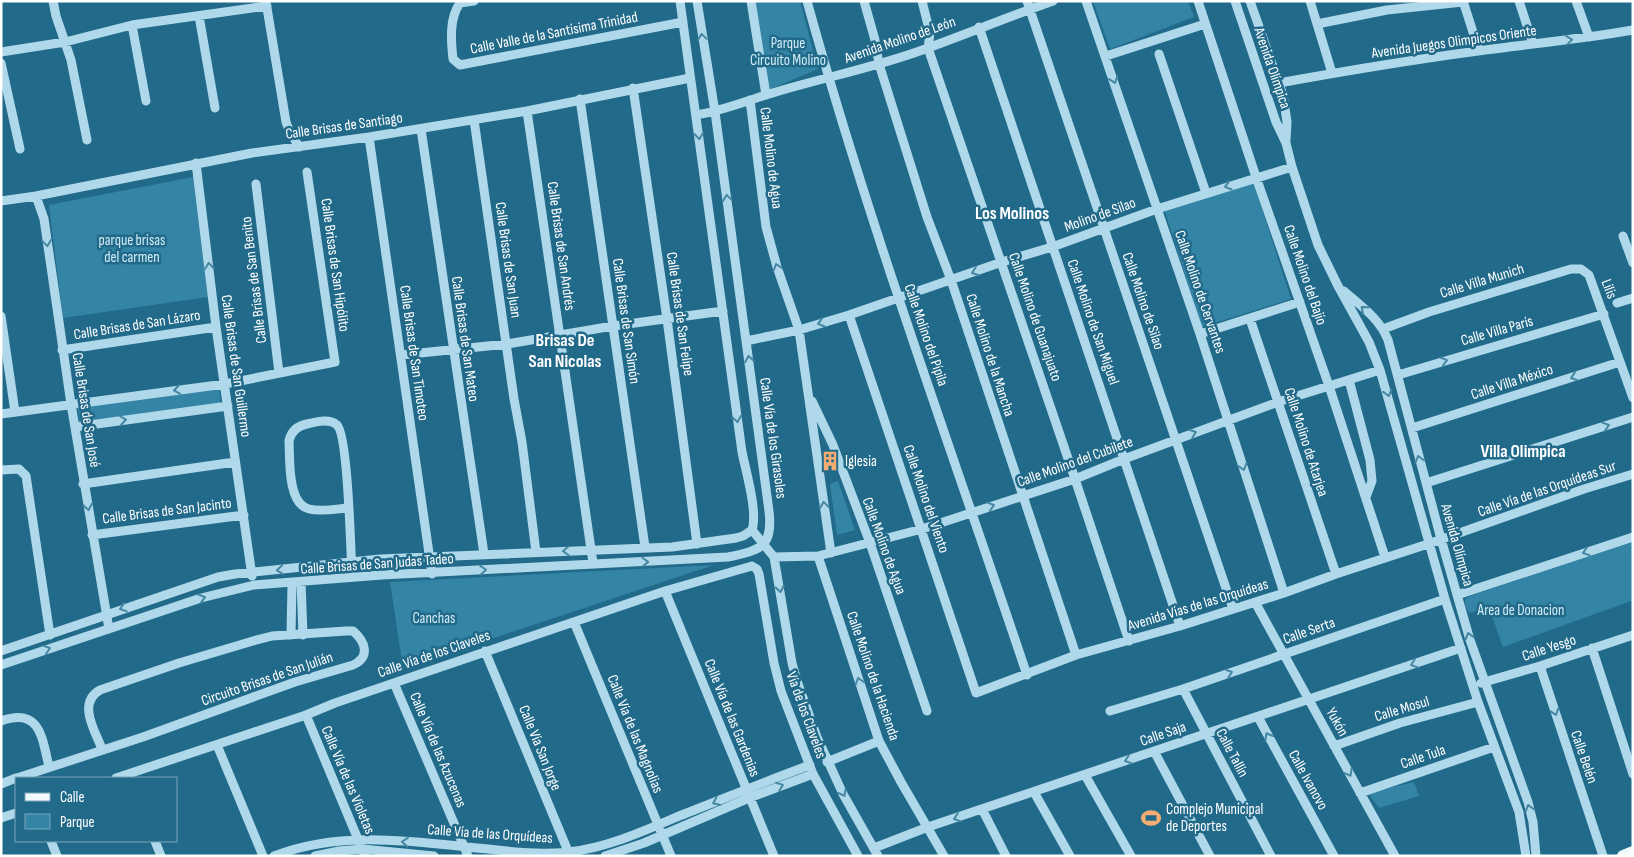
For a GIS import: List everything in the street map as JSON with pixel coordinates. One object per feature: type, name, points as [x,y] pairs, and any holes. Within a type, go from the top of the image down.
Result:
[{"type":"main road","points":[[1623,856],[1633,852]]},
{"type":"street","points":[[53,1],[56,16],[71,60],[87,140]]},
{"type":"street","name":"Calle Valle de la Santísima Trinidad","points":[[474,1],[460,3],[455,10],[451,44],[453,59],[460,65],[683,22]]},
{"type":"street","name":"Calle Vía de los Girasoles","points":[[680,1],[742,452],[753,509],[754,523],[752,530]]},
{"type":"street","name":"Calle Vía de los Girasoles","points":[[697,1],[705,60],[715,112],[770,521],[770,536],[764,544]]},
{"type":"street","points":[[751,1],[766,95]]},
{"type":"street","name":"Calle Molino del Pípila","points":[[807,1],[828,78],[862,186],[1027,675]]},
{"type":"street","name":"Calle Molino de la Mancha","points":[[864,1],[875,40],[879,64],[927,217],[950,280],[1076,656]]},
{"type":"street","name":"Calle Molino de Guanajuato","points":[[922,1],[930,33],[928,48],[1129,641]]},
{"type":"street","name":"Avenida Molino de León","points":[[696,115],[715,112],[766,95],[879,64],[928,48],[1029,5],[1053,1]]},
{"type":"street","name":"Calle Molino de Cervantes","points":[[1086,1],[1200,334],[1284,593]]},
{"type":"street","name":"Calle Molino del Bajío","points":[[1198,1],[1204,24],[1256,177],[1329,386],[1384,557]]},
{"type":"street","name":"Avenida Olímpica","points":[[1235,1],[1276,122],[1286,143],[1318,245],[1369,342],[1380,370],[1445,599],[1478,702],[1520,812],[1526,856]]},
{"type":"street","name":"Avenida Olímpica","points":[[1250,1],[1283,95],[1287,122],[1286,143]]},
{"type":"street","points":[[1310,1],[1332,73]]},
{"type":"street","points":[[1519,1],[1532,44]]},
{"type":"street","points":[[1576,1],[1589,37]]},
{"type":"street","points":[[1317,24],[1387,10],[1463,2],[1479,51]]},
{"type":"street","points":[[1,52],[65,42],[132,25],[266,4],[286,122],[299,147]]},
{"type":"street","name":"Calle Molino de Silao","points":[[1029,5],[1233,609]]},
{"type":"street","points":[[199,16],[215,108]]},
{"type":"street","points":[[1106,56],[1204,24]]},
{"type":"street","points":[[132,25],[146,101]]},
{"type":"street","name":"Calle Molino de San Miguel","points":[[978,28],[1180,626]]},
{"type":"street","name":"Avenida Juegos Olimpicos Oriente","points":[[1279,83],[1332,73],[1633,30]]},
{"type":"street","points":[[1159,54],[1206,193]]},
{"type":"street","points":[[1,63],[20,149]]},
{"type":"street","name":"Calle Brisas de Santiago","points":[[1,201],[36,196],[252,153],[369,137],[527,111],[633,88],[690,78]]},
{"type":"street","name":"Calle Brisas de San Felipe","points":[[633,88],[667,319],[697,544]]},
{"type":"street","name":"Calle Brisas de San Simón","points":[[580,100],[645,547]]},
{"type":"street","name":"Calle Molino de Agua","points":[[750,100],[766,227],[777,267],[799,330],[831,553]]},
{"type":"street","name":"Calle Brisas de San Andrés","points":[[527,111],[593,564]]},
{"type":"street","name":"Calle Brisas de San Juan","points":[[474,120],[522,442],[536,552]]},
{"type":"street","name":"Calle Brisas de San Mateo","points":[[421,128],[452,349],[484,554]]},
{"type":"street","name":"Calle Brisas de San Timoteo","points":[[369,137],[432,574]]},
{"type":"street","name":"Calle Brisas de San Guillermo","points":[[196,163],[216,327],[254,585]]},
{"type":"street","name":"Molino de Silao","points":[[746,341],[799,330],[900,298],[1104,229],[1157,209],[1292,167]]},
{"type":"street","name":"Calle Brisas de San Hipólito","points":[[279,373],[335,362],[307,172]]},
{"type":"street","name":"Calle Brisas de San Benito","points":[[256,184],[279,373]]},
{"type":"street","name":"Calle Brisas de San José","points":[[36,196],[44,220],[70,404],[109,629]]},
{"type":"street","points":[[1623,236],[1632,259]]},
{"type":"street","name":"Calle Villa Munich","points":[[1383,329],[1429,312],[1571,269],[1581,269],[1589,275]]},
{"type":"street","name":"Lilis","points":[[1589,275],[1633,398]]},
{"type":"street","name":"Avenida Olímpica","points":[[1338,286],[1368,311],[1383,329],[1398,375],[1457,595],[1484,682],[1528,802],[1533,822],[1536,856]]},
{"type":"street","points":[[1617,303],[1633,298]]},
{"type":"street","points":[[1200,334],[1300,302]]},
{"type":"street","points":[[400,355],[506,344],[560,334],[723,311]]},
{"type":"street","name":"Calle Molino del Viento","points":[[849,314],[976,693]]},
{"type":"street","name":"Calle Villa París","points":[[1398,375],[1604,314]]},
{"type":"street","points":[[1,316],[15,412]]},
{"type":"street","name":"Calle Molino de Atarjea","points":[[1250,319],[1336,574]]},
{"type":"street","name":"Calle Brisas de San Lázaro","points":[[62,350],[216,327]]},
{"type":"street","name":"Calle Villa México","points":[[1412,428],[1620,362]]},
{"type":"street","name":"Calle Molino del Cubilete","points":[[774,556],[818,556],[922,529],[1075,479],[1124,458],[1278,402],[1380,370]]},
{"type":"street","points":[[1,414],[225,384],[279,373]]},
{"type":"street","points":[[1349,380],[1370,460],[1372,481],[1366,497]]},
{"type":"street","name":"Calle Molino de Agua","points":[[809,394],[834,445],[870,543],[926,711]]},
{"type":"street","points":[[75,427],[228,406]]},
{"type":"street","points":[[1426,483],[1633,417]]},
{"type":"street","points":[[348,508],[316,510],[305,508],[298,502],[294,494],[289,441],[296,428],[307,424],[326,422],[334,423],[340,429],[343,445],[348,508],[352,577]]},
{"type":"street","points":[[84,484],[235,462]]},
{"type":"street","points":[[1,470],[18,469],[26,476],[50,635]]},
{"type":"street","name":"Calle Vía de las Orquídeas Sur","points":[[1428,544],[1584,489],[1633,474]]},
{"type":"street","name":"Calle Brisas de San Jacinto","points":[[92,535],[244,515]]},
{"type":"street","points":[[752,530],[774,556],[788,642],[797,681],[827,762],[876,852]]},
{"type":"street","name":"Calle Brisas de San Judas Tadeo","points":[[1,651],[218,577],[252,571],[380,559],[697,544],[743,536],[752,530]]},
{"type":"street","points":[[1457,595],[1633,537]]},
{"type":"street","name":"Calle Brisas de San Judas Tadeo","points":[[2,663],[201,598],[254,585],[382,575],[432,574],[728,557],[744,554],[764,544]]},
{"type":"street","name":"Avenida Vías de las Orquídeas","points":[[976,693],[1076,656],[1284,593],[1384,557],[1428,544]]},
{"type":"street","name":"Calle Molino de la Hacienda","points":[[818,556],[879,741],[944,856]]},
{"type":"street","points":[[380,559],[382,575]]},
{"type":"street","name":"Calle Vía de los Claveles","points":[[131,776],[306,715],[334,703],[665,591],[748,566],[755,567],[760,574]]},
{"type":"street","name":"Vía de los Claveles","points":[[760,574],[777,679],[812,769],[858,856]]},
{"type":"street","name":"Circuito Brisas de San Julián","points":[[302,582],[304,635]]},
{"type":"street","points":[[291,635],[292,583]]},
{"type":"street","name":"Calle Vía de las Gardenias","points":[[665,591],[774,856]]},
{"type":"street","name":"Calle Serta","points":[[1110,711],[1183,689],[1445,599]]},
{"type":"street","name":"Yukón","points":[[1254,602],[1395,856]]},
{"type":"street","name":"Calle Vía de las Magnolias","points":[[574,622],[671,856]]},
{"type":"street","name":"Circuito Brisas de San Julián","points":[[20,777],[143,737],[295,682],[353,665],[363,657],[363,641],[353,631],[272,636],[170,666],[95,693],[87,707],[102,749]]},
{"type":"street","name":"Calle Yesgo","points":[[1473,686],[1540,666],[1633,634]]},
{"type":"street","name":"Calle Saja","points":[[876,852],[928,827],[1461,648]]},
{"type":"street","points":[[1592,648],[1633,774]]},
{"type":"street","name":"Calle Vía San Jorge","points":[[485,651],[569,854]]},
{"type":"street","name":"Calle Belén","points":[[1540,666],[1603,856]]},
{"type":"street","name":"Calle Vía de las Azucenas","points":[[394,683],[467,852]]},
{"type":"street","name":"Calle Tallín","points":[[1183,689],[1271,856]]},
{"type":"street","name":"Calle Mosul","points":[[1334,746],[1400,723],[1478,702]]},
{"type":"street","name":"Calle Vía de las Violetas","points":[[306,715],[363,853]]},
{"type":"street","points":[[1,722],[22,717],[32,721],[41,736],[49,767]]},
{"type":"street","name":"Calle Ivanovo","points":[[1258,717],[1334,856]]},
{"type":"street","points":[[827,762],[879,741]]},
{"type":"street","points":[[217,745],[263,856]]},
{"type":"street","name":"Calle Tula","points":[[1360,793],[1494,747]]},
{"type":"street","points":[[1154,751],[1210,856]]},
{"type":"street","name":"Calle Vía de las Orquídeas","points":[[274,856],[330,841],[358,839],[380,840],[467,852],[569,854],[610,842],[812,769]]},
{"type":"street","points":[[1085,775],[1131,856]]},
{"type":"street","name":"Circuito Brisas de San Julián","points":[[1,784],[15,779]]},
{"type":"street","points":[[1034,792],[1070,856]]},
{"type":"street","name":"Calle Vía de las Orquídeas","points":[[605,856],[663,835],[748,793]]},
{"type":"street","points":[[982,809],[1006,856]]},
{"type":"street","points":[[1,818],[15,813]]},
{"type":"street","points":[[51,842],[57,856]]},
{"type":"street","points":[[155,842],[161,856]]},
{"type":"street","name":"Calle Vía de las Orquídeas","points":[[315,856],[339,851],[434,856]]},
{"type":"green space","name":"Parque Circuito Molino","points":[[755,1],[800,1],[818,69],[768,90]]},
{"type":"green space","points":[[1093,1],[1188,1],[1194,17],[1110,49]]},
{"type":"green space","name":"parque brisas del carmen","points":[[193,177],[208,297],[63,318],[49,205]]},
{"type":"green space","points":[[1253,181],[1291,299],[1202,327],[1164,209]]},
{"type":"green space","points":[[219,387],[221,404],[80,425],[78,408]]},
{"type":"green space","points":[[838,481],[855,530],[837,535],[830,484]]},
{"type":"green space","name":"Area de Donacion","points":[[1633,542],[1633,605],[1631,601],[1503,647],[1489,608],[1469,613],[1465,605],[1465,599],[1470,596]]},
{"type":"green space","name":"Canchas","points":[[714,565],[403,668],[390,582]]},
{"type":"green space","points":[[1414,782],[1419,796],[1379,808],[1368,793]]},
{"type":"place","name":"Iglesia","points":[[830,461]]},
{"type":"place","name":"Complejo Municipal de Deportes","points":[[1151,818]]},
{"type":"district","name":"Los Molinos","points":[[1012,213]]},
{"type":"district","name":"Brisas De San Nicolas","points":[[565,350]]},
{"type":"district","name":"Villa Olimpica","points":[[1523,451]]}]
